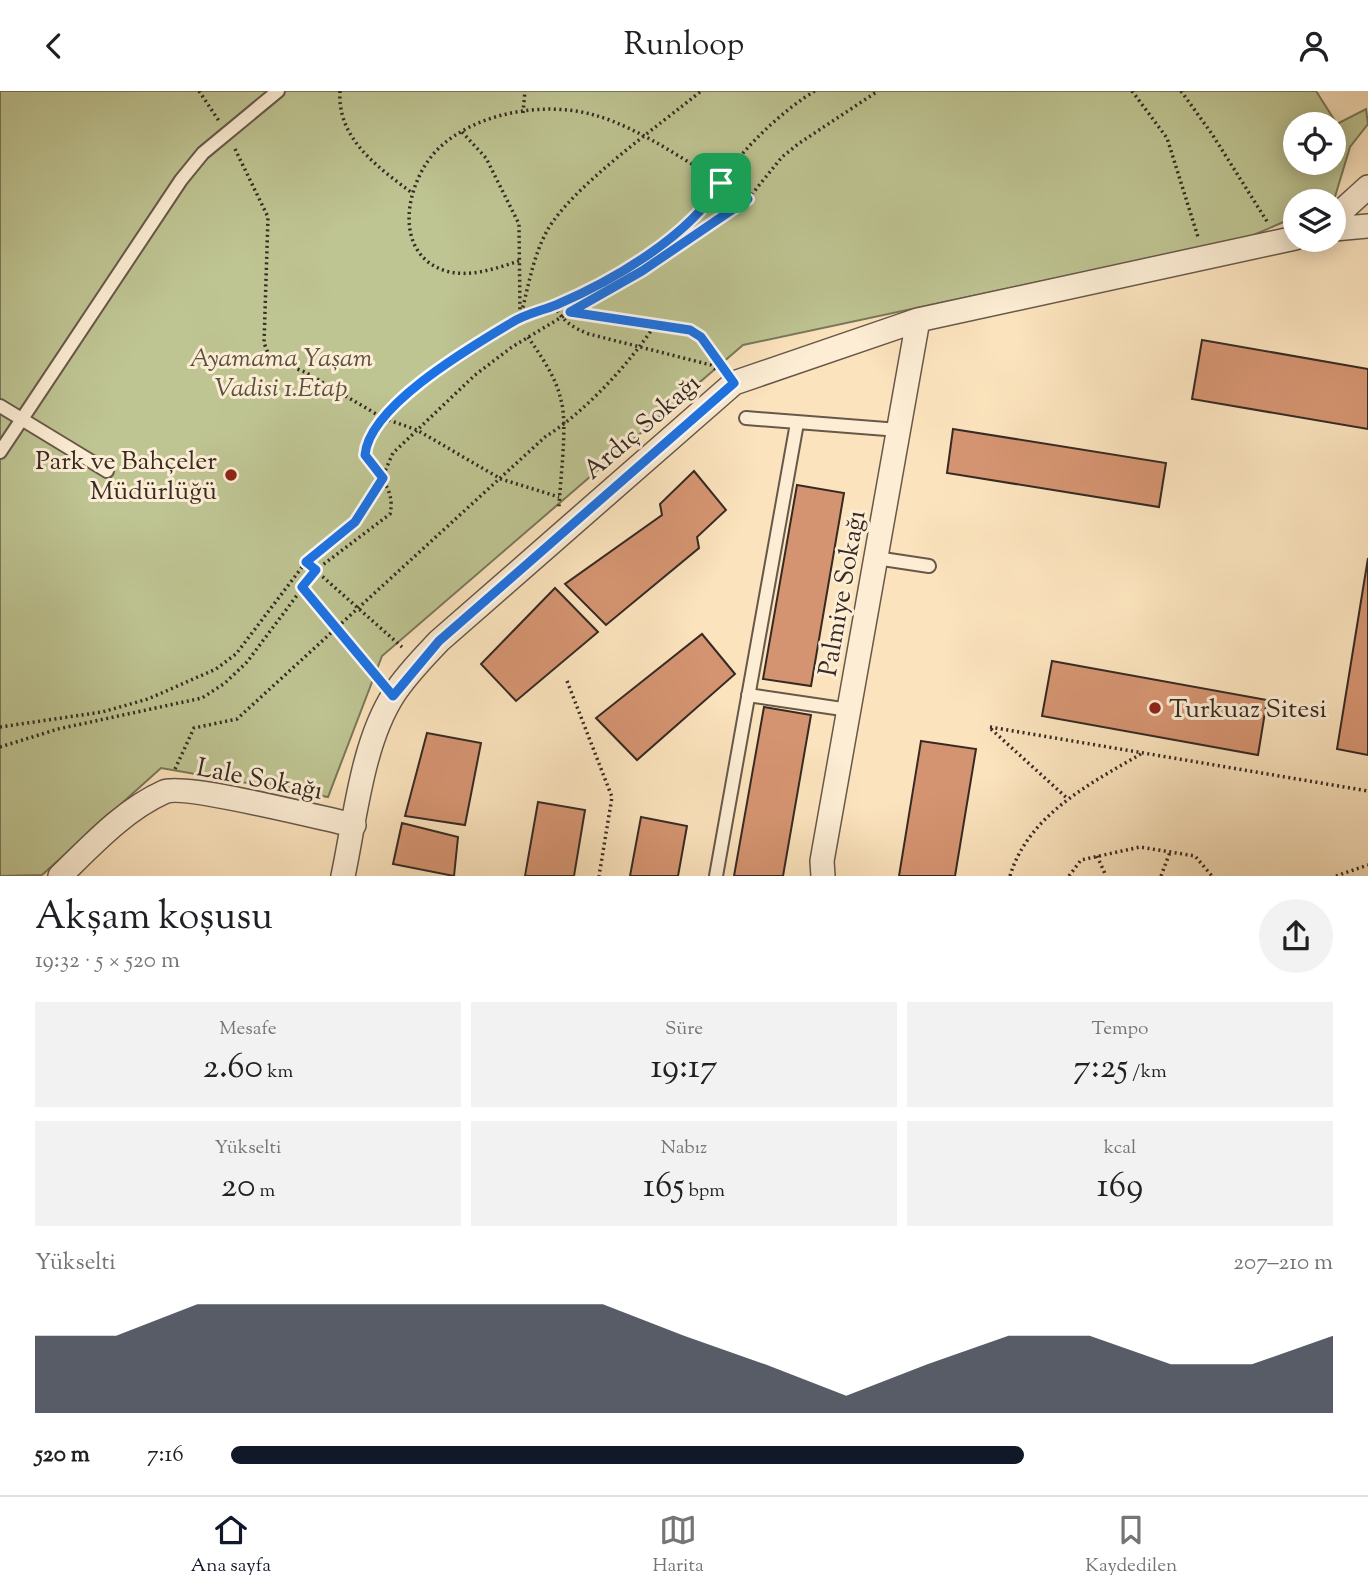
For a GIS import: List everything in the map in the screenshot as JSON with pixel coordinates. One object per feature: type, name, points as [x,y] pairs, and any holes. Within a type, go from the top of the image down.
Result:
[{"type":"street","points":[[1346,207],[1368,187]]},
{"type":"street","points":[[1346,228],[1368,226]]},
{"type":"street","name":"Ardıç Sokağı","points":[[343,876],[373,740],[393,696],[419,663],[439,641],[734,383],[918,320],[1283,241]]},
{"type":"street","name":"Palmiye Sokağı","points":[[823,876],[822,860],[918,320]]},
{"type":"street","name":"Lale Sokağı","points":[[60,876],[115,824],[167,790],[354,825]]},
{"type":"lane","points":[[0,452],[181,180],[203,153],[278,91]]},
{"type":"lane","points":[[0,406],[107,471]]},
{"type":"lane","points":[[746,418],[899,430]]},
{"type":"lane","points":[[716,876],[797,423]]},
{"type":"lane","points":[[876,558],[929,566]]},
{"type":"lane","points":[[748,695],[849,710]]},
{"type":"path","points":[[199,91],[227,132],[268,217],[264,343],[270,358],[305,372],[383,418],[416,431],[500,479],[559,498]]},
{"type":"path","points":[[340,91],[348,130],[368,158],[412,193]]},
{"type":"path","points":[[523,113],[525,91]]},
{"type":"path","points":[[520,318],[538,251],[548,229],[571,200],[701,91]]},
{"type":"path","points":[[0,747],[58,729],[202,698],[225,683],[247,662],[316,570],[390,514],[393,502],[383,478],[365,455],[366,445],[393,406],[442,369],[520,318],[554,306],[634,264],[709,203],[721,183],[788,106],[815,91]]},
{"type":"path","points":[[0,727],[102,712],[148,699],[216,669],[236,654],[306,562],[355,522],[383,478],[393,453],[475,375],[528,337],[642,271],[748,199],[782,157],[878,91]]},
{"type":"path","points":[[1132,91],[1167,138],[1204,259]]},
{"type":"path","points":[[1181,91],[1283,234]]},
{"type":"path","points":[[519,261],[485,271],[449,272],[425,262],[412,242],[408,219],[412,193],[438,149],[462,132],[507,114],[555,110],[593,114],[644,137],[748,199]]},
{"type":"path","points":[[462,132],[486,158],[519,224],[520,318]]},
{"type":"path","points":[[554,306],[573,328],[640,349],[710,365],[734,383]]},
{"type":"path","points":[[570,312],[690,330],[701,337],[734,383]]},
{"type":"path","points":[[178,791],[175,766],[194,727],[237,719],[545,437],[563,426],[640,349],[655,325]]},
{"type":"path","points":[[528,337],[545,363],[561,398],[563,426],[559,536]]},
{"type":"path","points":[[306,562],[419,663]]},
{"type":"path","points":[[302,587],[393,696]]},
{"type":"path","points":[[567,681],[612,797],[599,876]]},
{"type":"path","points":[[1068,799],[989,727],[1368,791]]},
{"type":"path","points":[[1010,876],[1013,866],[1043,822],[1081,789],[1143,753]]},
{"type":"path","points":[[1069,876],[1081,860],[1140,847],[1195,856],[1212,876]]},
{"type":"path","points":[[1161,876],[1170,852]]},
{"type":"path","points":[[1097,856],[1106,876]]},
{"type":"path","points":[[1336,876],[1368,865]]},
{"type":"green space","name":"Ayamama Yaşam Vadisi 1.Etap","points":[[0,91],[1316,91],[1329,112],[1283,112],[1283,175],[1342,175],[1337,189],[1283,189],[1283,222],[1249,237],[743,345],[382,656],[328,797],[161,768],[42,875],[0,876]]},
{"type":"green space","name":"Ayamama Yaşam Vadisi 1.Etap","points":[[1366,109],[1368,124],[1350,147],[1346,160],[1346,119]]},
{"type":"building","points":[[1202,340],[1368,369],[1368,429],[1192,399]]},
{"type":"building","points":[[953,429],[1166,463],[1159,507],[947,473]]},
{"type":"building","points":[[694,471],[726,510],[697,537],[699,548],[606,625],[565,584],[662,515],[660,504]]},
{"type":"building","points":[[797,485],[844,493],[811,686],[763,679]]},
{"type":"building","name":"Turkuaz Sitesi","points":[[1368,558],[1368,755],[1337,749]]},
{"type":"building","points":[[555,588],[598,632],[516,701],[481,664]]},
{"type":"building","points":[[702,634],[735,674],[637,760],[596,718]]},
{"type":"building","name":"Turkuaz Sitesi","points":[[1052,661],[1267,700],[1258,755],[1042,716]]},
{"type":"building","points":[[764,707],[811,715],[783,876],[734,876]]},
{"type":"building","points":[[427,733],[481,743],[465,825],[405,816]]},
{"type":"building","points":[[921,741],[976,749],[955,876],[899,876]]},
{"type":"building","points":[[538,802],[585,810],[574,876],[525,876]]},
{"type":"building","points":[[641,817],[687,826],[678,876],[630,876]]},
{"type":"building","points":[[402,823],[458,837],[454,876],[393,864]]},
{"type":"place","name":"Park ve Bahçeler Müdürlüğü","points":[[231,475]]},
{"type":"place","name":"Turkuaz Sitesi","points":[[1155,708]]},
{"type":"route","points":[[721,183],[748,199],[642,271],[570,312],[690,330],[701,337],[734,383],[439,641],[393,696],[302,587],[316,570],[306,562],[355,522],[373,498],[383,478],[365,455],[366,445],[374,429],[393,406],[513,321],[557,305],[634,264],[690,221],[709,203],[721,183]]}]
